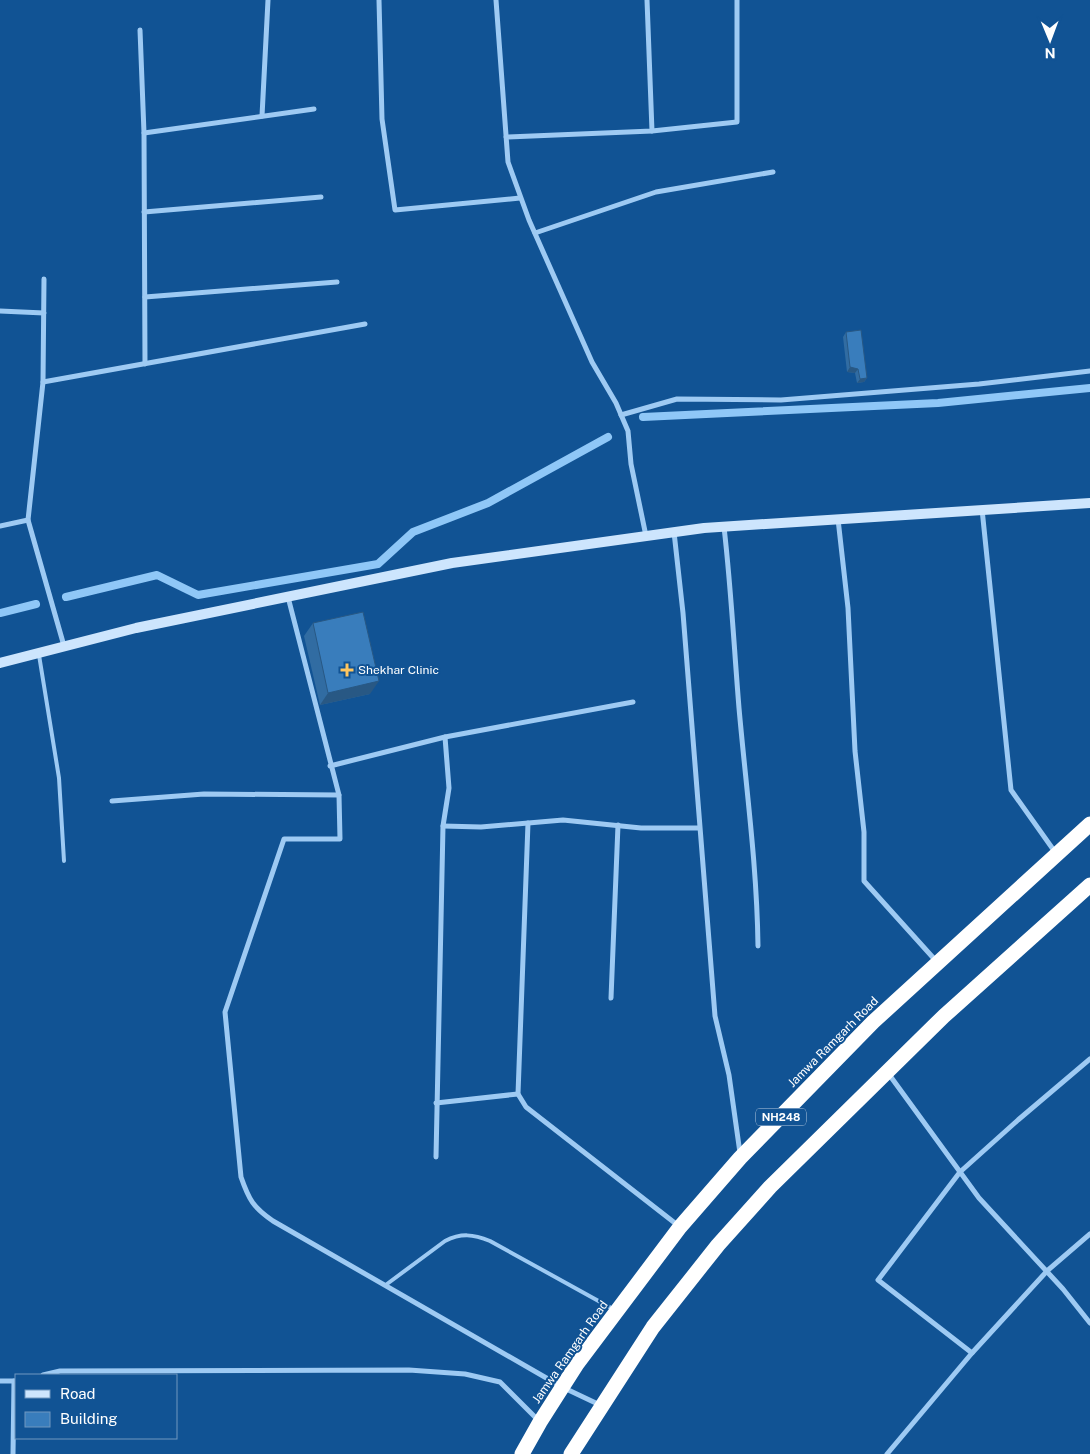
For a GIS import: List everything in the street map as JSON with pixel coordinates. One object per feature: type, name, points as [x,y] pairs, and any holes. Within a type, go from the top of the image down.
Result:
[{"type":"highway","name":"Jamwa Ramgarh Road","points":[[522,1454],[562,1387],[617,1311],[680,1227],[740,1158],[873,1022],[1090,824]]},
{"type":"highway","name":"NH248","points":[[571,1454],[653,1326],[718,1245],[770,1187],[887,1071],[1090,885]]},
{"type":"street","points":[[262,116],[268,0]]},
{"type":"street","points":[[379,0],[382,119],[395,210],[520,198]]},
{"type":"street","points":[[496,0],[508,162],[520,198],[592,362],[621,414],[628,431],[631,464],[646,536]]},
{"type":"street","points":[[647,0],[652,131]]},
{"type":"street","points":[[506,137],[652,131],[737,122],[737,0]]},
{"type":"street","points":[[140,30],[144,132],[145,364]]},
{"type":"street","points":[[144,132],[314,109]]},
{"type":"street","points":[[535,233],[656,192],[773,172]]},
{"type":"street","points":[[144,212],[321,197]]},
{"type":"street","points":[[44,279],[43,382],[28,520],[64,646]]},
{"type":"street","points":[[145,297],[337,282]]},
{"type":"street","points":[[0,311],[44,313]]},
{"type":"street","points":[[43,382],[365,324]]},
{"type":"street","points":[[621,414],[677,399],[781,400],[979,384],[1090,371]]},
{"type":"street","points":[[0,663],[136,628],[452,564],[724,526],[1090,503]]},
{"type":"street","points":[[982,509],[1011,790],[1057,854]]},
{"type":"street","points":[[838,519],[848,608],[855,751],[864,832],[864,881],[937,963]]},
{"type":"street","points":[[0,526],[28,520]]},
{"type":"street","points":[[724,526],[733,604],[739,708],[758,904],[758,946]]},
{"type":"street","points":[[674,532],[683,612],[715,1016],[729,1075],[740,1158]]},
{"type":"street","points":[[288,597],[338,794],[340,839],[284,839],[225,1012],[240,1168],[248,1198],[256,1210],[387,1284],[562,1387],[602,1406]]},
{"type":"street","points":[[330,766],[445,737],[633,702]]},
{"type":"street","points":[[436,1157],[443,826],[449,788],[445,737]]},
{"type":"street","points":[[112,800],[204,794],[338,794]]},
{"type":"street","points":[[443,826],[481,827],[563,820],[618,825],[699,828]]},
{"type":"street","points":[[528,823],[518,1094],[526,1107],[680,1227]]},
{"type":"street","points":[[611,998],[618,825]]},
{"type":"street","points":[[972,1354],[878,1280],[960,1172],[1090,1059]]},
{"type":"street","points":[[887,1071],[980,1198],[1047,1271],[1090,1323]]},
{"type":"street","points":[[436,1103],[518,1094]]},
{"type":"street","points":[[887,1454],[972,1354],[1047,1271],[1090,1234]]},
{"type":"street","points":[[49,1374],[60,1372],[409,1370],[465,1374],[500,1382],[540,1422]]},
{"type":"street","points":[[0,1381],[15,1381],[13,1454]]},
{"type":"lane","points":[[39,653],[59,778],[64,861]]},
{"type":"lane","points":[[387,1284],[445,1240],[455,1235],[468,1234],[490,1241],[617,1311]]},
{"type":"building","points":[[861,330],[867,378],[860,379],[858,369],[850,367],[846,332]]},
{"type":"building","points":[[363,612],[379,681],[328,693],[313,623]]},
{"type":"waterway","points":[[643,417],[938,403],[1090,388]]},
{"type":"waterway","points":[[66,597],[157,575],[198,595],[378,564],[413,532],[488,503],[608,437]]},
{"type":"waterway","points":[[0,613],[36,604]]},
{"type":"place","name":"Shekhar Clinic","points":[[347,670]]}]
